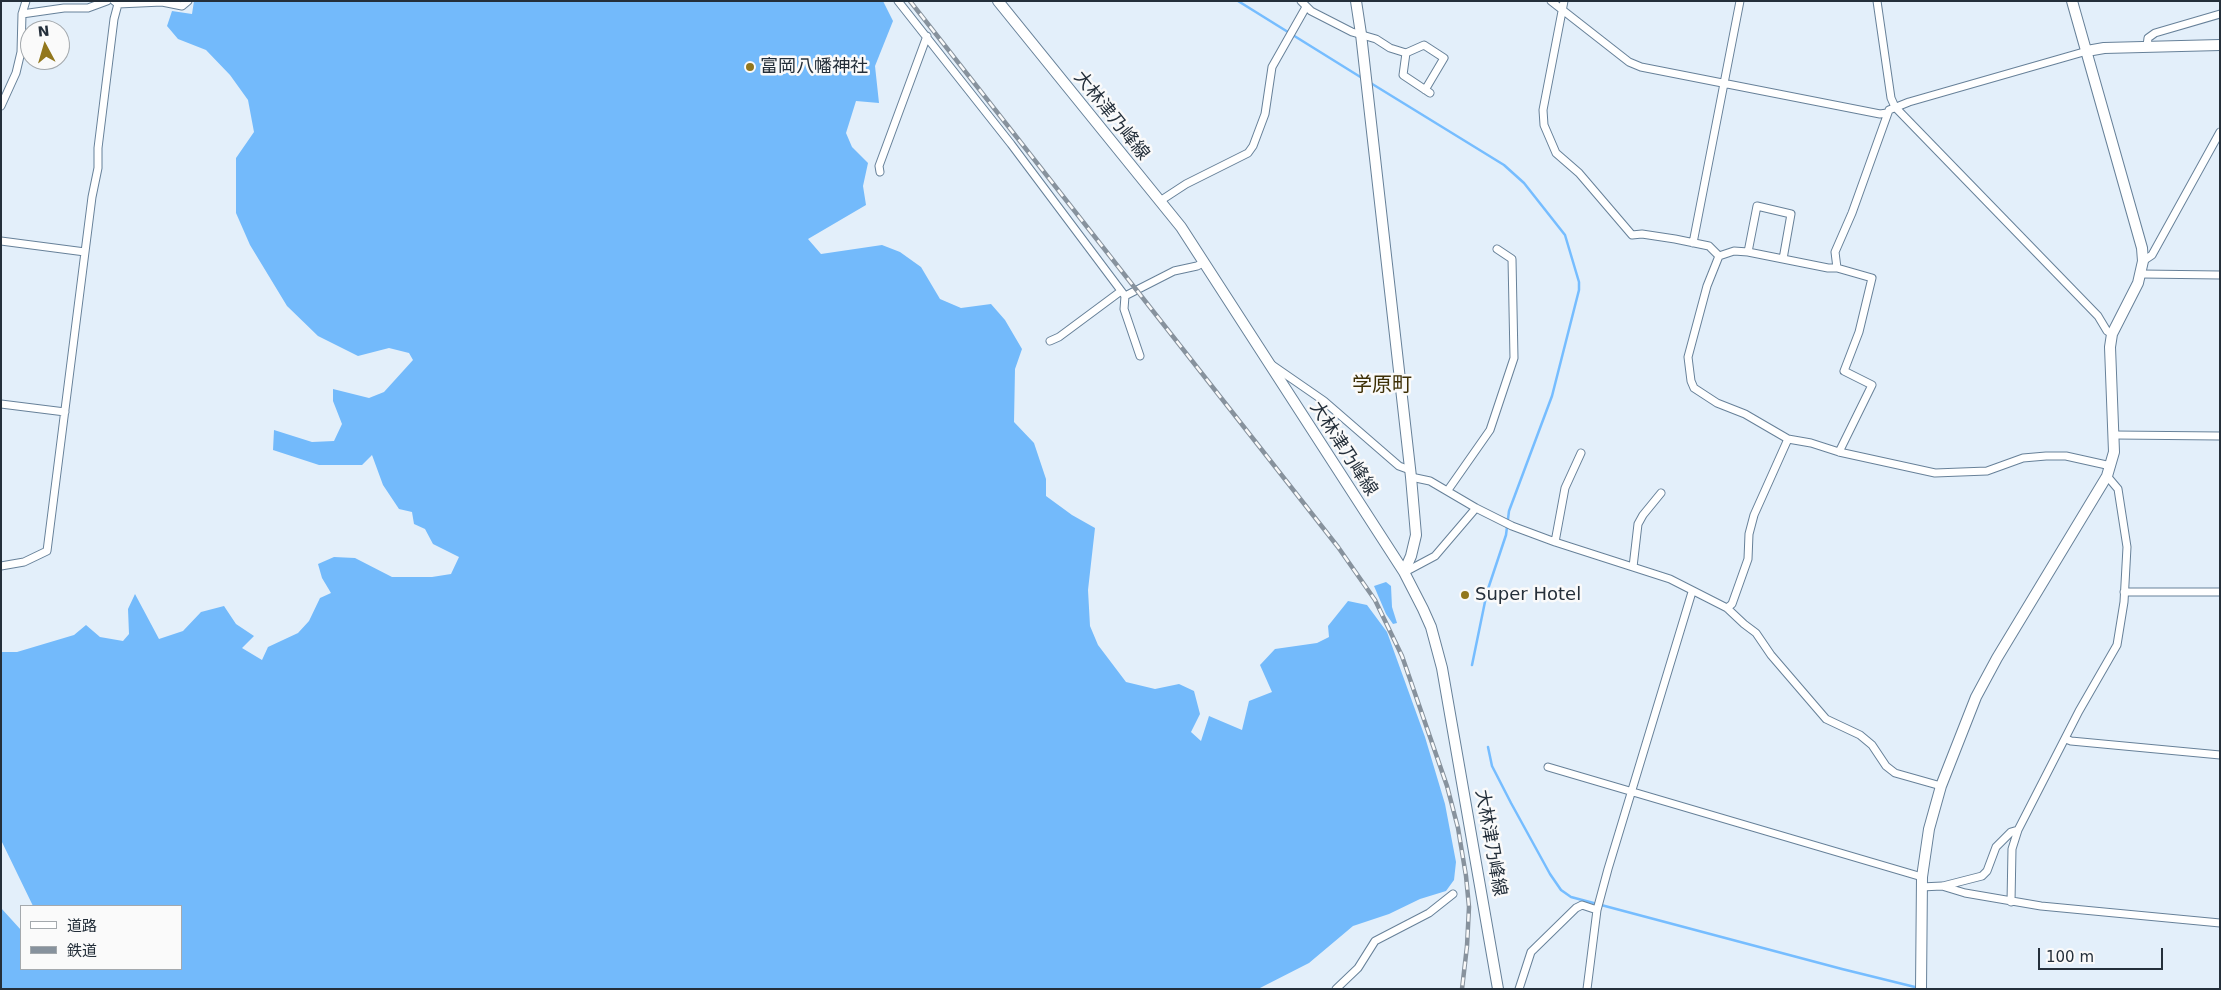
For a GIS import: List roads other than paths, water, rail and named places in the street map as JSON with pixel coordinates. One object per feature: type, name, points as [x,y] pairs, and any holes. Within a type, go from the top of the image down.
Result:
[{"type":"street","points":[[1,106],[16,73],[21,52],[22,14],[26,1]]},
{"type":"street","points":[[22,14],[64,8],[88,8],[107,1]]},
{"type":"street","points":[[1,566],[24,562],[48,551],[92,197],[98,168],[98,148],[116,3],[162,2],[182,6],[188,1]]},
{"type":"street","points":[[898,1],[1012,144],[1123,293],[1124,309],[1140,356]]},
{"type":"street","name":"大林津乃峰線","points":[[998,1],[1181,227],[1404,572],[1431,627],[1442,668],[1498,989]]},
{"type":"street","points":[[1356,1],[1362,34],[1411,474],[1416,535],[1411,556],[1404,572]]},
{"type":"street","points":[[1551,1],[1630,62],[1641,67],[1880,114],[1887,113],[1895,107],[2087,51],[2104,48],[2147,46],[2220,45]]},
{"type":"street","points":[[1564,1],[1543,110],[1544,125],[1556,153],[1579,172],[1632,235],[1642,234],[1708,246],[1719,256]]},
{"type":"street","points":[[1693,243],[1740,1]]},
{"type":"street","points":[[1877,1],[1891,98],[1895,107],[2098,316],[2107,331],[2112,334]]},
{"type":"street","points":[[1921,989],[1922,882],[1929,829],[1941,786],[1976,697],[1997,658],[2108,476],[2115,435],[2110,374],[2112,334],[2141,274],[2143,261],[2138,231],[2072,1]]},
{"type":"street","points":[[1160,201],[1194,180],[1248,153],[1253,146],[1265,114],[1272,67],[1304,4],[1352,32],[1362,34],[1406,53],[1424,45],[1444,58],[1427,91],[1403,75],[1406,53]]},
{"type":"street","points":[[2147,46],[2148,38],[2155,33],[2220,14]]},
{"type":"street","points":[[880,172],[879,166],[927,36]]},
{"type":"street","points":[[1837,268],[1835,252],[1852,214],[1887,113]]},
{"type":"street","points":[[2143,261],[2152,255],[2220,132]]},
{"type":"street","points":[[1748,252],[1757,206],[1791,214],[1783,259]]},
{"type":"street","points":[[1,241],[85,252]]},
{"type":"street","points":[[1448,490],[1490,430],[1514,358],[1512,259],[1497,249]]},
{"type":"street","points":[[1839,452],[1872,385],[1844,371],[1859,332],[1872,278],[1837,268],[1828,268],[1748,252],[1734,251],[1719,256],[1707,286],[1688,358],[1690,381],[1694,388],[1717,403],[1745,414],[1788,439],[1811,443],[1839,452],[1935,473],[1987,470],[2024,458],[2046,456],[2066,456],[2111,466]]},
{"type":"street","points":[[1050,341],[1059,337],[1123,293],[1174,271],[1204,263]]},
{"type":"street","points":[[2141,274],[2220,275]]},
{"type":"street","points":[[1268,362],[1324,401],[1399,466],[1411,474],[1448,490],[1476,508],[1512,526],[1670,579],[1692,592],[1727,608],[1756,633],[1771,655],[1826,719],[1860,735],[1872,745],[1886,766],[1895,773],[1941,786]]},
{"type":"street","points":[[1,404],[66,412]]},
{"type":"street","points":[[2115,435],[2220,436]]},
{"type":"street","points":[[1727,608],[1732,604],[1748,559],[1749,534],[1754,514],[1788,439]]},
{"type":"street","points":[[1555,542],[1565,488],[1580,453]]},
{"type":"street","points":[[2011,902],[2012,849],[2018,830],[2079,711],[2117,645],[2127,560],[2118,488],[2108,476]]},
{"type":"street","points":[[1633,567],[1638,524],[1643,514],[1660,493]]},
{"type":"street","points":[[1404,572],[1435,556],[1476,508]]},
{"type":"street","points":[[1586,989],[1598,907],[1692,592]]},
{"type":"street","points":[[2124,592],[2220,592]]},
{"type":"street","points":[[2066,739],[2220,755]]},
{"type":"street","points":[[1548,767],[1922,882],[2011,902],[2220,923]]},
{"type":"street","points":[[1942,886],[1982,876],[1987,871],[1992,853],[2011,832],[2018,830]]},
{"type":"street","points":[[1336,989],[1358,968],[1375,941],[1429,913],[1453,894]]},
{"type":"street","points":[[1519,989],[1531,952],[1576,908],[1582,905],[1598,907]]},
{"type":"waterway","points":[[1238,1],[1362,78]]},
{"type":"waterway","points":[[1369,82],[1504,165],[1524,183],[1565,235],[1579,282],[1579,290],[1552,396],[1509,511],[1506,535],[1487,592],[1472,665]]},
{"type":"waterway","points":[[1488,747],[1492,766],[1550,874],[1561,890],[1571,897],[1919,988]]},
{"type":"railway","points":[[910,1],[1338,547],[1375,600],[1402,656],[1447,786],[1458,828],[1469,907],[1462,989]]},
{"type":"place","name":"富岡八幡神社","points":[[750,67]]},
{"type":"place","name":"Super Hotel","points":[[1465,595]]},
{"type":"district","name":"学原町","points":[[1382,386]]}]
